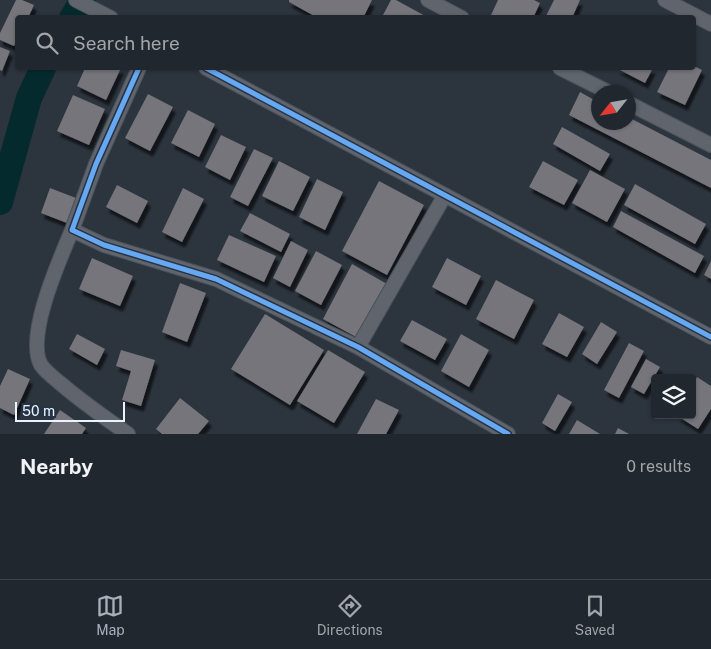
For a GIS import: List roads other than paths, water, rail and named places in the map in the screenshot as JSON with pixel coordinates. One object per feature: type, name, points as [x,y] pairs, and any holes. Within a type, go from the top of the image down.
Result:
[{"type":"street","points":[[76,0],[106,15]]},
{"type":"street","points":[[428,0],[456,15]]},
{"type":"street","points":[[665,0],[694,15]]},
{"type":"street","points":[[696,16],[711,24]]},
{"type":"street","points":[[128,434],[47,372],[38,358],[37,350],[39,330],[50,283],[96,164],[138,70]]},
{"type":"street","points":[[210,70],[711,337]]},
{"type":"street","points":[[564,70],[594,85]]},
{"type":"street","points":[[636,107],[711,145]]},
{"type":"street","points":[[358,347],[445,195]]},
{"type":"street","points":[[72,230],[104,245],[216,279],[358,347],[508,434]]},
{"type":"waterway","points":[[74,15],[83,0]]},
{"type":"waterway","points":[[0,202],[29,98],[42,70]]}]
